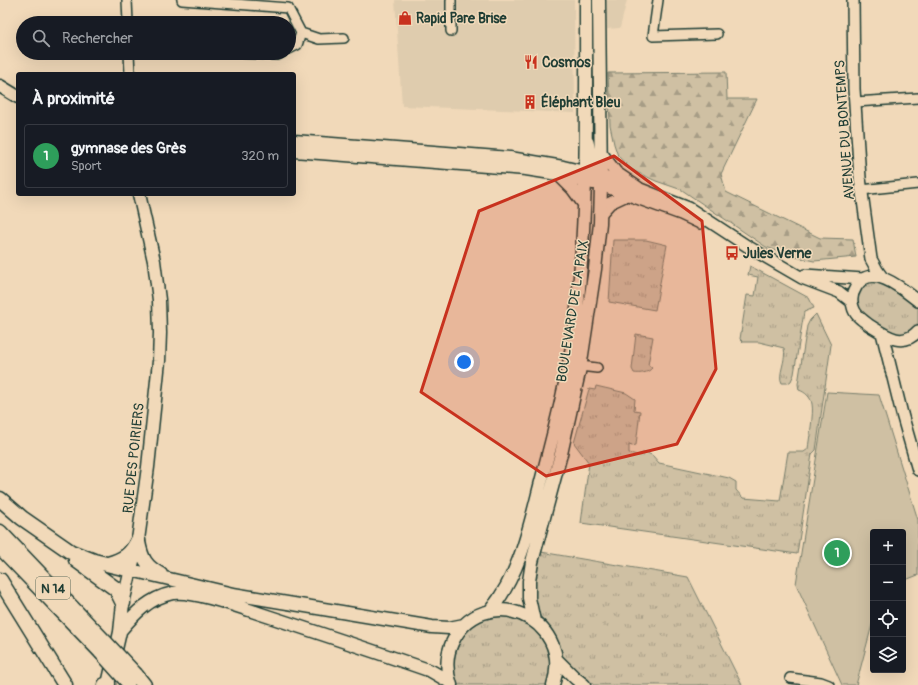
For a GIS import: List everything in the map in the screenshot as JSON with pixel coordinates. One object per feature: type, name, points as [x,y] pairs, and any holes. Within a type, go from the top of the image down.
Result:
[{"type":"highway","points":[[0,499],[22,518],[71,552],[81,557],[131,570]]},
{"type":"highway","name":"N 14","points":[[0,532],[135,682]]},
{"type":"highway","points":[[108,564],[116,562],[130,554],[138,540]]},
{"type":"highway","points":[[58,543],[75,559],[116,589],[123,603]]},
{"type":"highway","name":"N 14","points":[[0,548],[104,648]]},
{"type":"highway","points":[[0,580],[65,685]]},
{"type":"highway","points":[[50,660],[74,685]]},
{"type":"main road","points":[[586,0],[586,152],[593,179],[596,214],[600,218]]},
{"type":"main road","points":[[490,611],[502,597],[510,583],[523,548],[566,380],[576,311],[584,204],[601,153],[599,0]]},
{"type":"main road","points":[[0,85],[16,90]]},
{"type":"main road","points":[[0,85],[16,96]]},
{"type":"main road","points":[[296,141],[504,158],[593,179]]},
{"type":"main road","points":[[296,151],[561,171],[586,152]]},
{"type":"main road","points":[[601,153],[616,173],[638,188]]},
{"type":"main road","points":[[561,171],[572,189],[584,204]]},
{"type":"main road","points":[[139,196],[148,232]]},
{"type":"main road","points":[[144,196],[148,232]]},
{"type":"main road","name":"BOULEVARD DE LA PAIX","points":[[534,621],[529,598],[529,582],[532,562],[561,454],[580,366],[594,282],[600,218]]},
{"type":"main road","name":"RUE DES POIRIERS","points":[[107,685],[120,632],[123,603],[138,540],[148,467],[159,361],[159,300],[148,232]]},
{"type":"main road","points":[[138,540],[140,550],[147,565],[173,580]]},
{"type":"main road","points":[[131,570],[233,594],[432,627],[449,628],[464,625]]},
{"type":"main road","points":[[120,632],[139,609],[154,599],[174,593],[192,594],[234,605],[431,671],[450,684]]},
{"type":"main road","points":[[450,684],[447,667],[449,652],[455,637],[464,625],[474,618],[490,611],[498,610],[513,611],[520,614],[534,621],[545,631],[552,644],[556,659],[557,668],[553,685]]},
{"type":"main road","points":[[556,659],[584,685]]},
{"type":"street","points":[[127,0],[128,16]]},
{"type":"street","points":[[182,0],[288,4],[293,16]]},
{"type":"street","points":[[451,31],[452,0]]},
{"type":"street","points":[[658,0],[653,36],[717,34]]},
{"type":"street","name":"AVENUE DU BONTEMPS","points":[[852,302],[855,288],[867,273],[870,259],[862,190],[855,102],[853,0]]},
{"type":"street","points":[[296,22],[301,33],[296,46]]},
{"type":"street","points":[[301,33],[319,39],[344,38]]},
{"type":"street","points":[[129,60],[130,72]]},
{"type":"street","points":[[855,102],[918,98]]},
{"type":"street","points":[[586,136],[593,179]]},
{"type":"street","points":[[593,179],[638,188],[689,208],[747,246],[791,272],[809,281],[839,292],[852,302],[853,308],[858,317],[882,333],[892,338],[909,340]]},
{"type":"street","points":[[593,179],[627,195],[687,216],[747,246]]},
{"type":"street","points":[[862,190],[918,184]]},
{"type":"street","points":[[600,218],[610,203],[627,195]]},
{"type":"street","name":"AVENUE DU BONTEMPS","points":[[870,259],[882,277]]},
{"type":"street","points":[[791,272],[812,276],[863,279],[874,276],[882,277],[918,301]]},
{"type":"street","points":[[889,359],[893,347],[909,340],[918,331]]},
{"type":"street","points":[[882,333],[902,414],[918,470]]},
{"type":"street","points":[[580,366],[597,368]]},
{"type":"street","points":[[790,678],[821,682],[829,685]]},
{"type":"highlighted area","points":[[614,156],[702,221],[716,369],[677,444],[546,476],[421,392],[479,211]]},
{"type":"shaded area","points":[[395,0],[574,0],[575,113],[402,106]]},
{"type":"shaded area","points":[[607,0],[627,0],[620,28],[607,29]]},
{"type":"green space","points":[[726,72],[727,99],[757,99],[721,174],[726,192],[820,238],[853,239],[856,257],[814,261],[791,256],[766,247],[682,190],[656,181],[632,170],[618,156],[610,125],[608,73]]},
{"type":"green space","points":[[613,240],[646,240],[667,245],[655,310],[609,302]]},
{"type":"green space","points":[[750,266],[809,298],[814,308],[804,312],[794,374],[791,381],[788,383],[782,383],[781,380],[785,353],[784,348],[759,342],[743,342],[740,339],[747,295],[755,296],[758,277],[748,275]]},
{"type":"green space","points":[[879,279],[918,306],[918,325],[908,335],[894,335],[861,314],[856,304],[860,286],[864,283]]},
{"type":"green space","points":[[816,314],[831,345],[816,450],[812,454],[797,554],[581,523],[589,463],[574,443],[589,389],[595,390],[596,386],[626,393],[635,399],[634,410],[640,411],[636,445],[629,445],[629,453],[637,455],[646,452],[653,456],[659,463],[729,478],[736,482],[736,490],[743,498],[780,501],[788,452],[804,452],[808,449],[812,420],[812,404],[807,395],[799,390],[798,384],[807,326]]},
{"type":"green space","points":[[636,334],[653,337],[648,365],[652,368],[641,373],[634,373],[632,369]]},
{"type":"green space","points":[[827,392],[879,395],[918,520],[918,575],[906,580],[906,529],[870,529],[870,632],[856,685],[842,685],[796,584]]},
{"type":"green space","points":[[541,552],[688,577],[742,685],[594,685],[571,668],[564,659],[539,614],[535,603],[533,590]]},
{"type":"green space","points":[[506,616],[524,621],[539,633],[549,651],[551,670],[546,685],[458,685],[454,665],[455,655],[463,637],[478,623],[489,618]]},
{"type":"place","name":"Rapid Pare Brise","points":[[405,18]]},
{"type":"place","name":"Cosmos","points":[[531,62]]},
{"type":"place","name":"Éléphant Bleu","points":[[530,102]]},
{"type":"place","name":"Jules Verne","points":[[732,253]]},
{"type":"place","name":"gymnase des Grès","points":[[837,553]]}]
